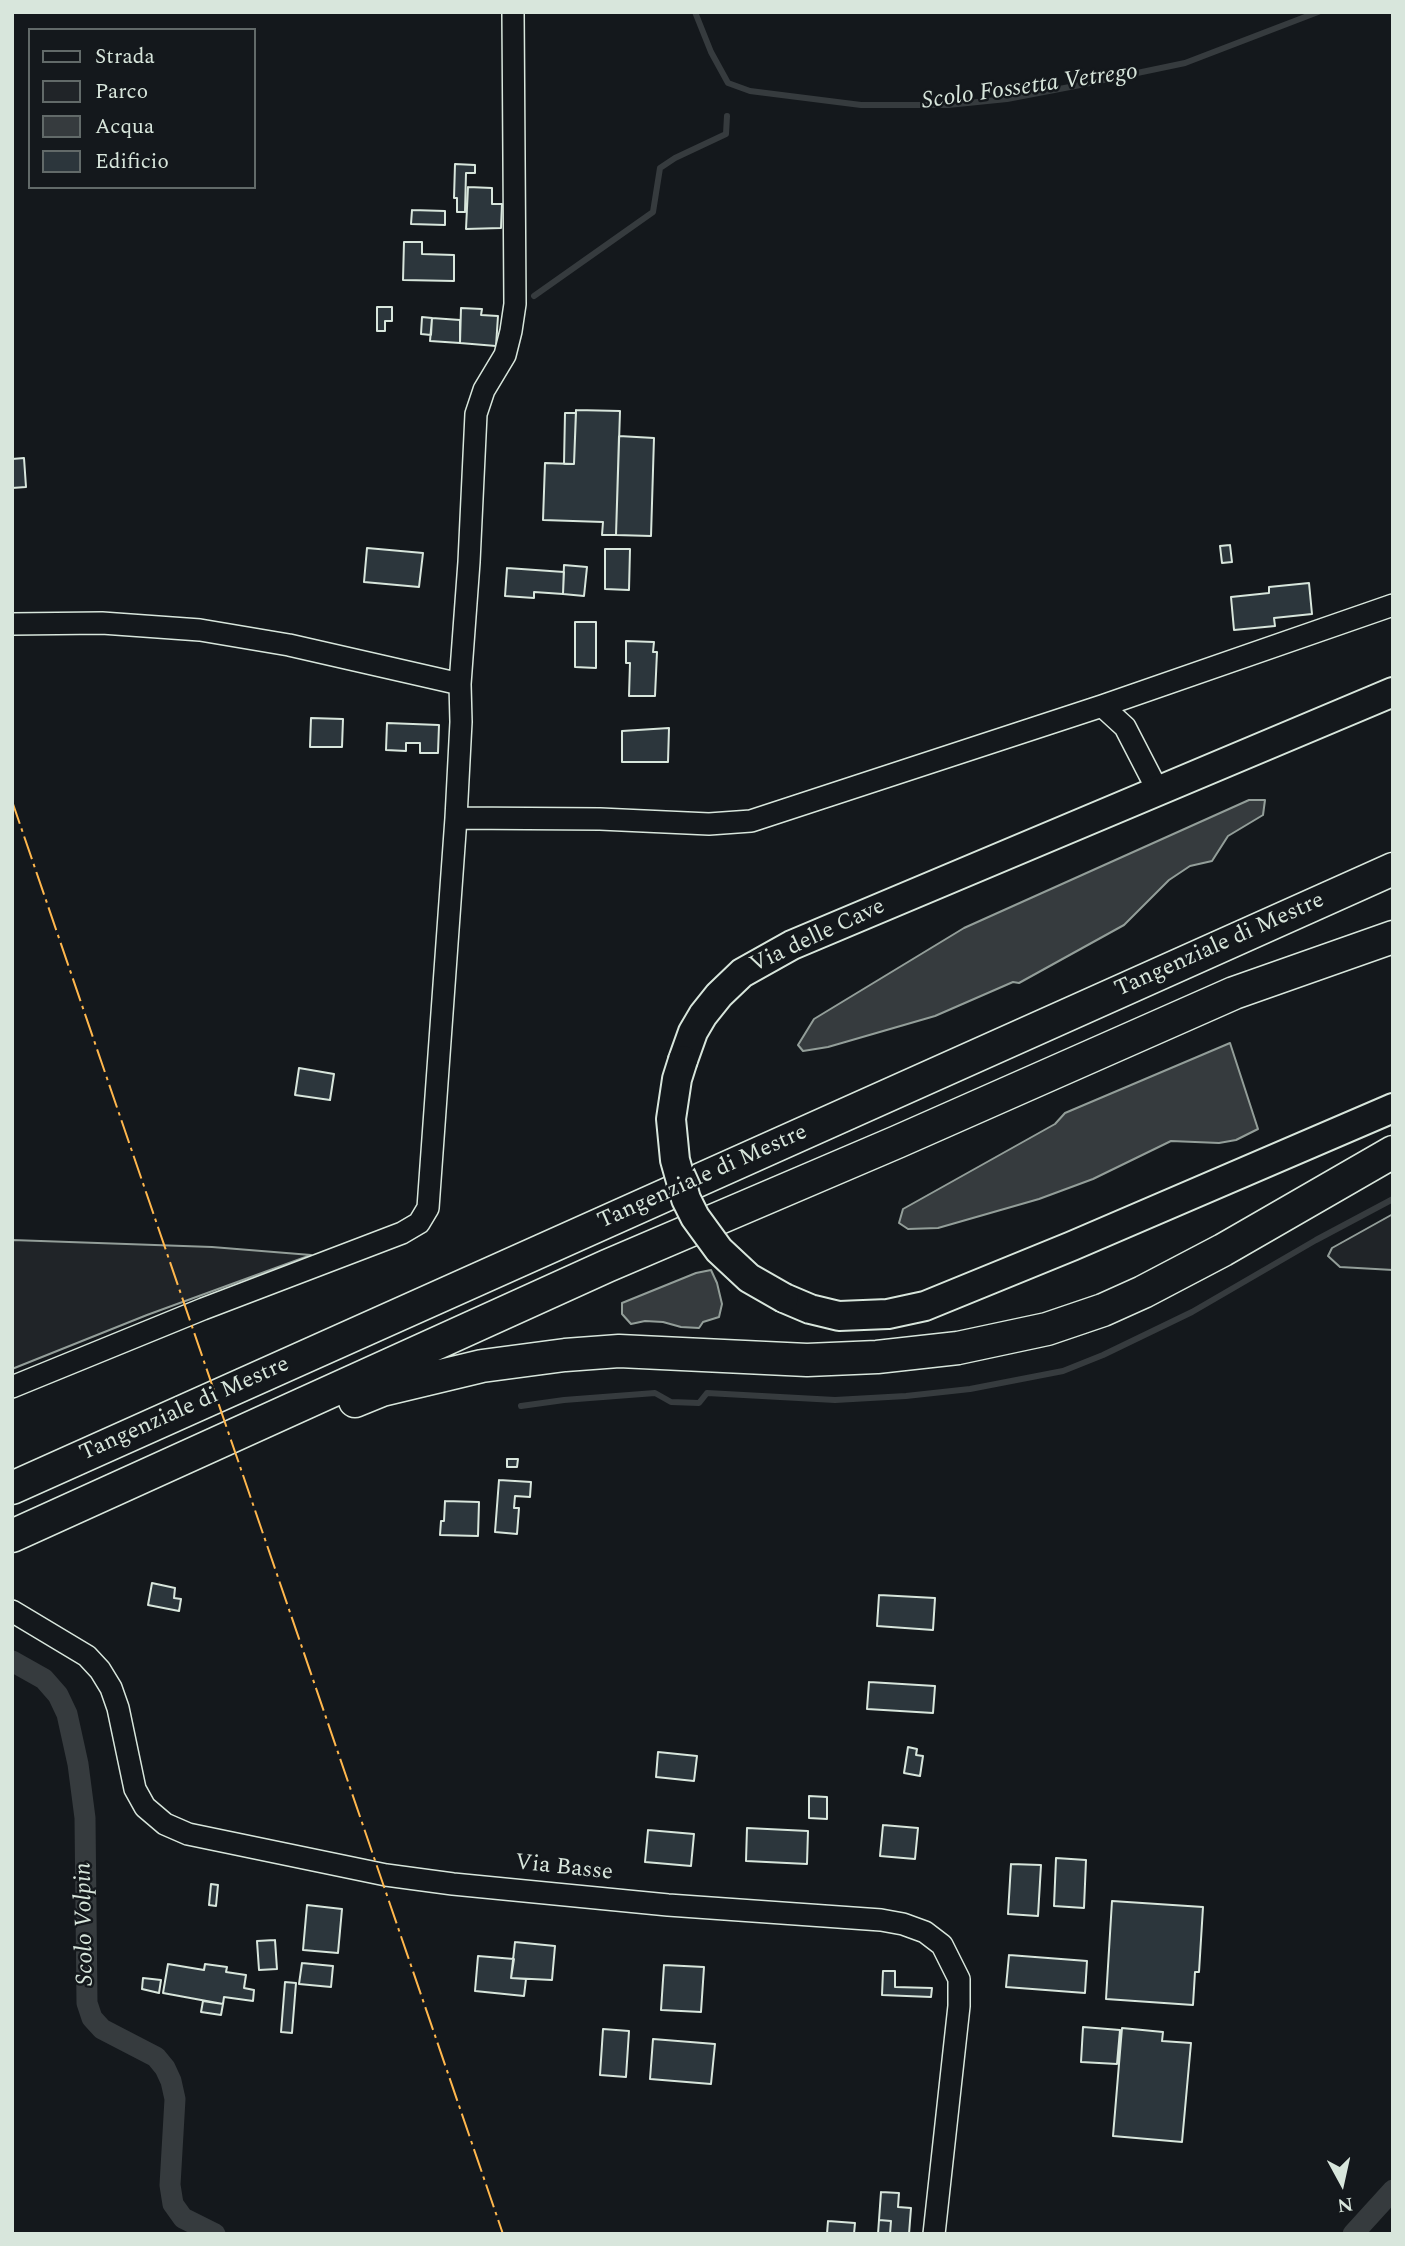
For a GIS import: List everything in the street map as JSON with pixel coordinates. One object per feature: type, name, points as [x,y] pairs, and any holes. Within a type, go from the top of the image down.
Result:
[{"type":"highway","name":"Tangenziale di Mestre","points":[[12,1488],[1393,869]]},
{"type":"highway","points":[[101,1496],[607,1266],[1234,993],[1393,937]]},
{"type":"highway","points":[[101,1496],[382,1390],[482,1366],[619,1351],[807,1360],[877,1357],[958,1348],[1047,1329],[1103,1310],[1143,1292],[1223,1250],[1393,1152]]},
{"type":"highway","name":"Tangenziale di Mestre","points":[[12,1536],[101,1496]]},
{"type":"main road","name":"Via delle Cave","points":[[1393,692],[849,920],[742,973],[719,995],[698,1023],[677,1079],[671,1119],[674,1160],[686,1199],[706,1234],[726,1258],[748,1278],[784,1298],[803,1307],[839,1316],[888,1314],[925,1306],[1393,1108]]},
{"type":"street","points":[[12,1387],[203,1309],[402,1233],[423,1219],[430,1202],[456,818],[461,722],[460,684],[476,414],[484,390],[505,355],[515,304],[513,12]]},
{"type":"street","points":[[456,818],[600,819],[709,824],[751,821],[1102,706],[1393,606]]},
{"type":"street","points":[[12,624],[102,623],[200,630],[289,645],[460,684]]},
{"type":"street","points":[[1102,706],[1125,727],[1158,791]]},
{"type":"street","name":"Via Basse","points":[[12,1611],[87,1656],[100,1670],[111,1688],[118,1708],[135,1789],[145,1807],[165,1824],[188,1834],[386,1875],[668,1905],[881,1920],[925,1932],[942,1945],[959,1979],[959,2006],[934,2234]]},
{"type":"green space","points":[[1393,1214],[1393,1270],[1340,1267],[1328,1256],[1332,1248]]},
{"type":"green space","points":[[12,1240],[212,1247],[311,1255],[147,1315],[12,1369]]},
{"type":"water","points":[[1249,800],[1265,800],[1263,815],[1228,836],[1212,861],[1190,866],[1169,880],[1124,925],[1019,983],[1013,982],[935,1016],[828,1047],[803,1051],[798,1045],[814,1019],[964,928]]},
{"type":"water","points":[[1230,1043],[1258,1129],[1236,1140],[1219,1143],[1171,1141],[1093,1179],[1039,1199],[938,1228],[908,1229],[899,1223],[903,1209],[1055,1124],[1065,1113]]},
{"type":"water","points":[[711,1270],[722,1304],[719,1317],[703,1322],[699,1328],[663,1322],[645,1321],[631,1324],[622,1314],[622,1303],[696,1273]]},
{"type":"building","points":[[455,164],[475,165],[475,173],[466,173],[465,212],[457,212],[457,198],[454,198]]},
{"type":"building","points":[[468,187],[492,188],[492,204],[502,204],[501,228],[466,229]]},
{"type":"building","points":[[412,210],[445,211],[445,225],[411,224]]},
{"type":"building","points":[[404,242],[422,242],[422,254],[454,255],[454,281],[403,280]]},
{"type":"building","points":[[377,307],[392,307],[392,321],[385,321],[385,331],[377,331]]},
{"type":"building","points":[[461,308],[482,309],[481,315],[498,316],[496,346],[460,343]]},
{"type":"building","points":[[422,317],[432,318],[431,335],[421,334]]},
{"type":"building","points":[[432,318],[460,320],[460,343],[430,341]]},
{"type":"building","points":[[576,410],[620,411],[616,535],[602,535],[603,522],[543,520],[545,463],[574,464]]},
{"type":"building","points":[[565,413],[576,413],[574,464],[564,464]]},
{"type":"building","points":[[619,436],[654,438],[651,536],[616,535]]},
{"type":"building","points":[[24,458],[26,487],[12,488],[12,459]]},
{"type":"building","points":[[1230,545],[1232,562],[1222,563],[1220,546]]},
{"type":"building","points":[[367,548],[423,553],[419,587],[364,582]]},
{"type":"building","points":[[605,549],[630,549],[629,590],[605,589]]},
{"type":"building","points":[[564,565],[587,567],[584,596],[563,594]]},
{"type":"building","points":[[507,568],[564,572],[563,594],[534,592],[534,598],[505,596]]},
{"type":"building","points":[[1309,583],[1312,614],[1274,618],[1275,626],[1234,630],[1231,597],[1269,593],[1269,587]]},
{"type":"building","points":[[575,622],[596,622],[596,668],[575,667]]},
{"type":"building","points":[[626,641],[654,642],[653,652],[657,652],[655,696],[629,696],[630,663],[626,663]]},
{"type":"building","points":[[311,718],[343,719],[342,747],[310,747]]},
{"type":"building","points":[[387,723],[439,725],[438,753],[420,753],[420,743],[406,743],[406,751],[386,750]]},
{"type":"building","points":[[669,728],[668,762],[622,762],[622,731]]},
{"type":"building","points":[[299,1068],[334,1074],[330,1100],[295,1095]]},
{"type":"building","points":[[507,1459],[518,1459],[517,1467],[507,1467]]},
{"type":"building","points":[[499,1480],[531,1482],[530,1497],[515,1496],[514,1508],[519,1508],[517,1534],[495,1532]]},
{"type":"building","points":[[445,1501],[479,1502],[478,1536],[440,1535]]},
{"type":"building","points":[[152,1583],[175,1588],[174,1598],[181,1599],[179,1611],[148,1605]]},
{"type":"building","points":[[879,1595],[935,1598],[933,1630],[877,1626]]},
{"type":"building","points":[[869,1682],[935,1686],[933,1713],[867,1709]]},
{"type":"building","points":[[908,1747],[917,1749],[916,1755],[923,1756],[920,1776],[904,1773]]},
{"type":"building","points":[[658,1752],[697,1756],[694,1781],[656,1777]]},
{"type":"building","points":[[809,1796],[827,1797],[827,1819],[809,1818]]},
{"type":"building","points":[[883,1825],[918,1828],[915,1859],[880,1856]]},
{"type":"building","points":[[747,1828],[808,1831],[807,1864],[746,1861]]},
{"type":"building","points":[[648,1830],[694,1834],[691,1866],[645,1862]]},
{"type":"building","points":[[1056,1858],[1086,1860],[1084,1908],[1054,1906]]},
{"type":"building","points":[[1011,1864],[1041,1865],[1038,1916],[1008,1914]]},
{"type":"building","points":[[211,1884],[218,1885],[216,1906],[209,1905]]},
{"type":"building","points":[[1112,1901],[1203,1907],[1199,1972],[1195,1972],[1193,2005],[1106,1999]]},
{"type":"building","points":[[307,1905],[342,1909],[338,1953],[303,1950]]},
{"type":"building","points":[[275,1940],[277,1969],[259,1970],[257,1941]]},
{"type":"building","points":[[515,1942],[555,1946],[552,1980],[511,1978]]},
{"type":"building","points":[[1009,1955],[1087,1961],[1085,1993],[1006,1987]]},
{"type":"building","points":[[478,1956],[514,1959],[511,1978],[526,1979],[524,1996],[475,1991]]},
{"type":"building","points":[[302,1963],[333,1966],[331,1987],[299,1984]]},
{"type":"building","points":[[168,1964],[204,1970],[205,1964],[227,1967],[226,1972],[246,1975],[244,1988],[254,1990],[253,2001],[224,1997],[223,2004],[163,1993]]},
{"type":"building","points":[[664,1965],[704,1967],[701,2012],[661,2010]]},
{"type":"building","points":[[883,1971],[895,1971],[895,1987],[932,1988],[931,1997],[882,1995]]},
{"type":"building","points":[[143,1978],[161,1980],[159,1993],[142,1989]]},
{"type":"building","points":[[285,1982],[296,1983],[292,2033],[281,2032]]},
{"type":"building","points":[[203,2001],[223,2004],[221,2015],[201,2012]]},
{"type":"building","points":[[1083,2027],[1120,2030],[1117,2064],[1081,2062]]},
{"type":"building","points":[[1122,2028],[1163,2032],[1162,2041],[1191,2043],[1182,2142],[1113,2136]]},
{"type":"building","points":[[603,2029],[629,2031],[626,2077],[600,2075]]},
{"type":"building","points":[[653,2039],[715,2044],[711,2084],[650,2079]]},
{"type":"building","points":[[881,2192],[899,2193],[898,2207],[911,2208],[909,2234],[890,2234],[891,2221],[879,2220]]},
{"type":"building","points":[[879,2220],[891,2221],[890,2234],[878,2234]]},
{"type":"building","points":[[828,2221],[855,2223],[854,2234],[827,2234]]},
{"type":"waterway","name":"Scolo Fossetta Vetrego","points":[[695,12],[711,52],[728,83],[750,91],[861,105],[948,105],[1007,99],[1075,86],[1185,63],[1318,12]]},
{"type":"waterway","points":[[534,296],[653,212],[660,168],[726,134],[727,116]]},
{"type":"waterway","points":[[521,1406],[655,1393],[671,1402],[699,1403],[707,1393],[835,1400],[906,1396],[970,1389],[1063,1371],[1192,1312],[1393,1199]]},
{"type":"waterway","name":"Scolo Volpin","points":[[12,1661],[44,1679],[58,1695],[67,1714],[78,1764],[85,1818],[87,2003],[92,2018],[102,2029],[156,2057],[165,2068],[175,2099],[170,2185],[173,2204],[183,2218],[215,2234]]},
{"type":"waterway","name":"Scolo Volpin","points":[[1353,2234],[1393,2190]]},
{"type":"power","points":[[12,801],[503,2234]]}]
